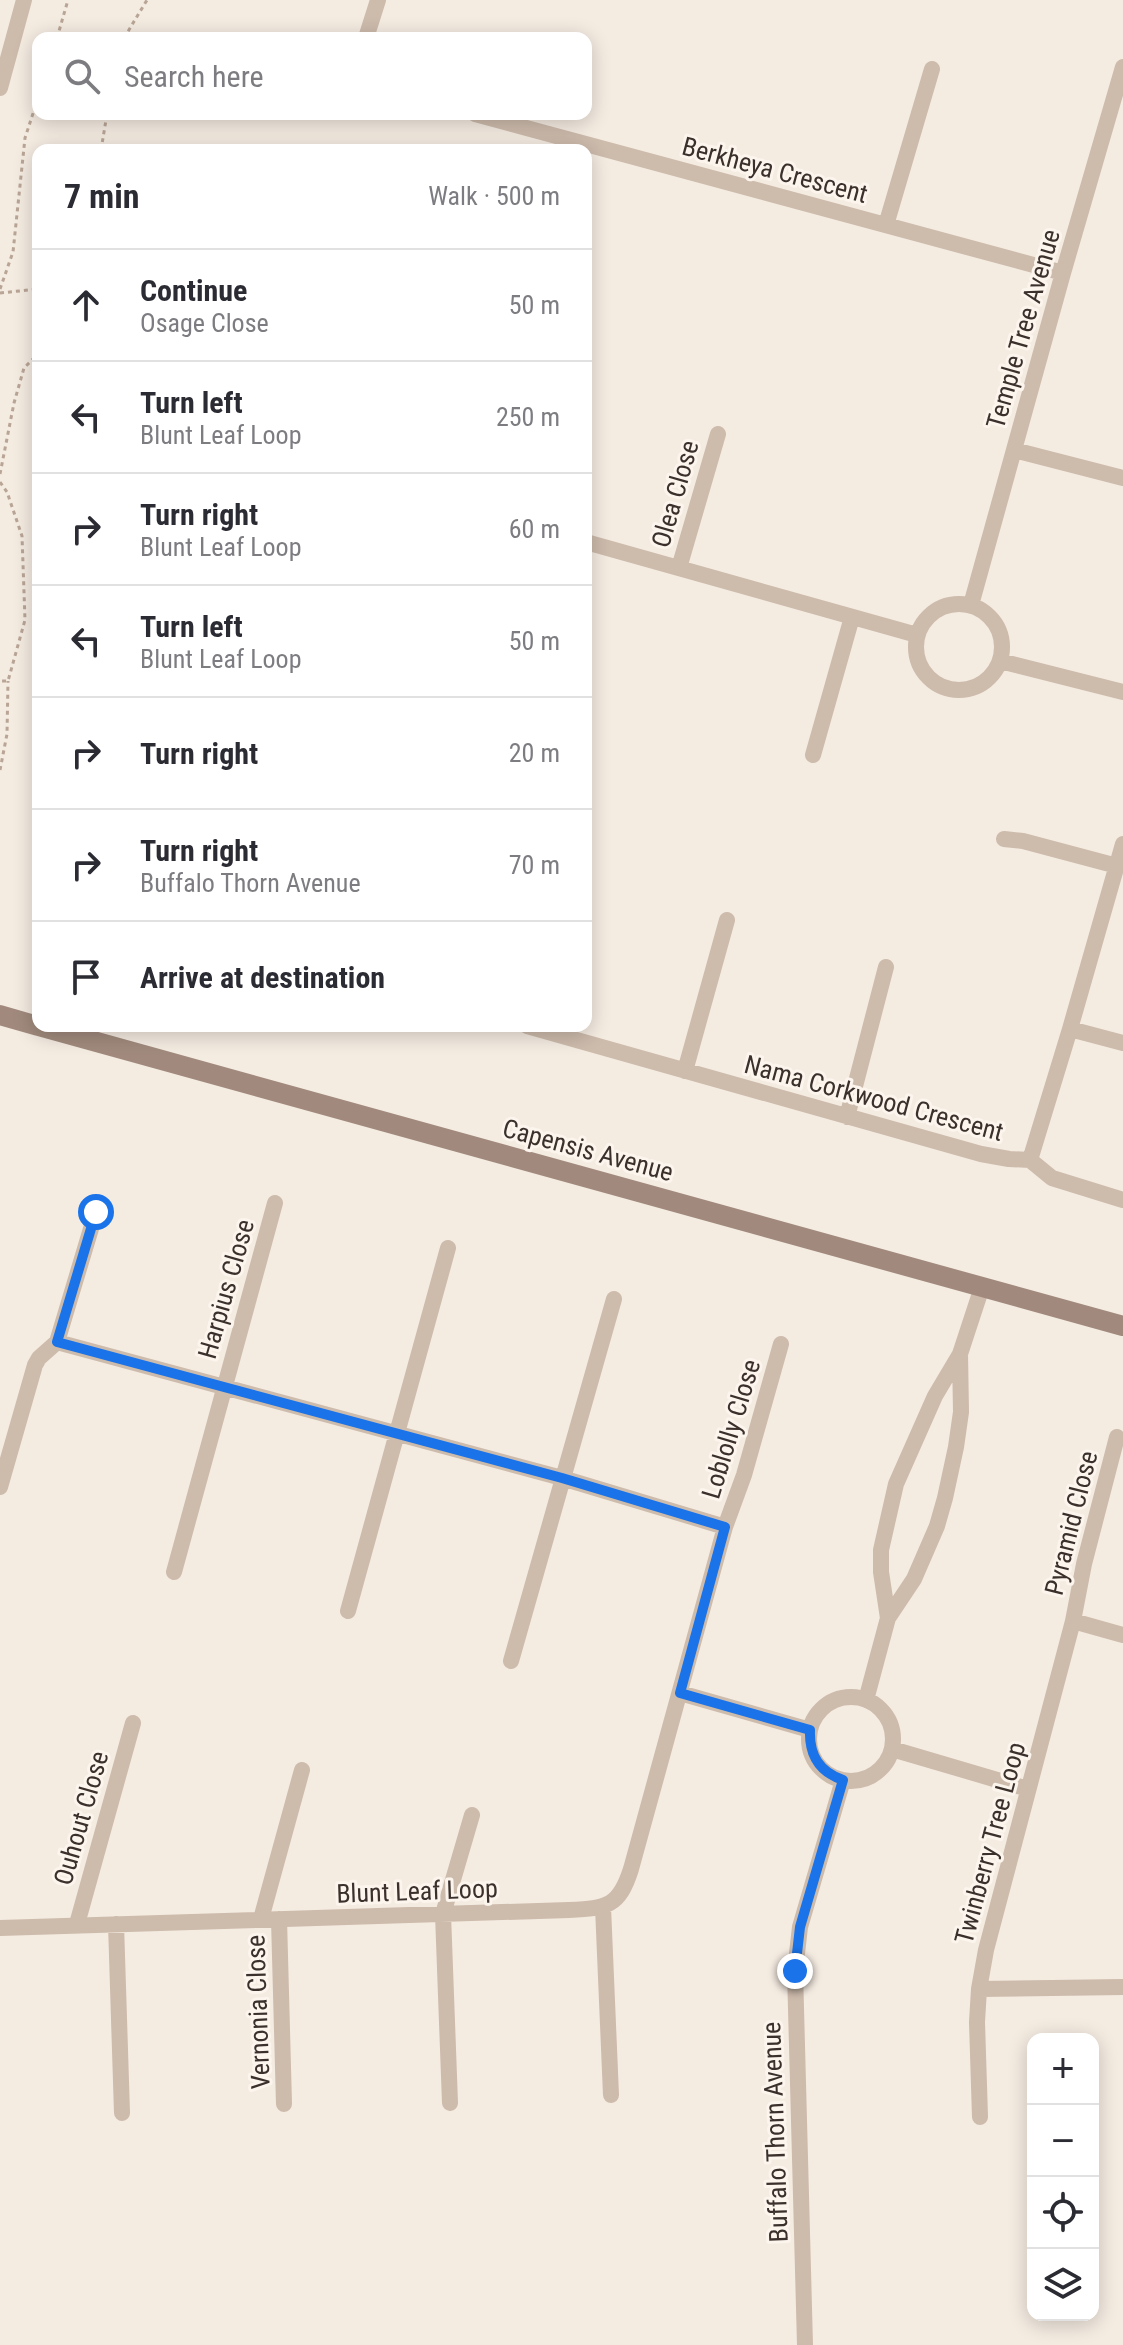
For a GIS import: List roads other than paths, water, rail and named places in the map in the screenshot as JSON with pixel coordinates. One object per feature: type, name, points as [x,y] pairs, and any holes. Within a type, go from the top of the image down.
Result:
[{"type":"street","points":[[0,88],[24,0]]},
{"type":"street","points":[[368,32],[378,0]]},
{"type":"street","name":"Temple Tree Avenue","points":[[971,605],[1123,67]]},
{"type":"street","points":[[886,225],[932,69]]},
{"type":"street","name":"Berkheya Crescent","points":[[497,120],[586,144]]},
{"type":"street","name":"Berkheya Crescent","points":[[592,146],[1063,273]]},
{"type":"street","name":"Olea Close","points":[[679,568],[718,434]]},
{"type":"street","points":[[1014,450],[1123,478]]},
{"type":"street","points":[[592,544],[917,635]]},
{"type":"street","points":[[958,603],[971,605],[984,611],[1001,633],[1003,647],[1000,661],[993,674],[982,684],[953,690],[927,676],[919,664],[915,650],[917,635],[932,613],[944,606],[958,603]]},
{"type":"street","points":[[813,755],[852,617]]},
{"type":"street","points":[[1000,661],[1123,692]]},
{"type":"street","points":[[1004,839],[1023,841],[1117,866]]},
{"type":"street","name":"Nama Corkwood Crescent","points":[[548,1032],[981,1154],[1030,1160],[1116,895],[1117,866],[1123,844]]},
{"type":"street","points":[[685,1071],[727,920]]},
{"type":"street","points":[[847,1117],[886,967]]},
{"type":"street","name":"Capensis Avenue","points":[[0,1015],[32,1024]]},
{"type":"street","points":[[1070,1029],[1123,1043]]},
{"type":"street","name":"Capensis Avenue","points":[[60,1032],[1123,1326]]},
{"type":"street","points":[[1030,1160],[1060,1181],[1123,1200]]},
{"type":"street","name":"Harpius Close","points":[[174,1572],[275,1203]]},
{"type":"street","points":[[0,1487],[35,1365],[57,1342],[96,1212]]},
{"type":"street","points":[[348,1611],[448,1248]]},
{"type":"street","points":[[888,1618],[881,1550],[896,1484],[935,1396],[960,1354],[982,1287]]},
{"type":"street","points":[[511,1661],[614,1299]]},
{"type":"street","points":[[57,1342],[562,1478],[725,1527],[626,1884],[613,1903],[603,1907],[611,2095]]},
{"type":"street","name":"Loblolly Close","points":[[725,1527],[744,1475],[781,1344]]},
{"type":"street","points":[[866,1700],[888,1618],[914,1579],[937,1526],[945,1498],[961,1412],[960,1354]]},
{"type":"street","name":"Pyramid Close","points":[[1073,1621],[1084,1564],[1117,1437]]},
{"type":"street","points":[[1073,1621],[1123,1635]]},
{"type":"street","name":"Twinberry Tree Loop","points":[[980,2117],[979,1989],[993,1920],[1073,1621]]},
{"type":"street","points":[[680,1693],[810,1730]]},
{"type":"street","points":[[842,1699],[866,1700],[888,1720],[892,1729],[892,1749],[879,1771],[868,1778],[843,1780],[833,1777],[816,1762],[810,1730],[815,1719],[831,1703],[842,1699]]},
{"type":"street","name":"Ouhout Close","points":[[77,1924],[133,1723]]},
{"type":"street","points":[[892,1749],[1028,1789]]},
{"type":"street","points":[[261,1919],[302,1770]]},
{"type":"street","name":"Buffalo Thorn Avenue","points":[[805,2345],[795,1971],[800,1927],[843,1780]]},
{"type":"street","points":[[450,2103],[443,1914],[472,1815]]},
{"type":"street","name":"Blunt Leaf Loop","points":[[0,1928],[603,1907]]},
{"type":"street","name":"Vernonia Close","points":[[279,1919],[284,2104]]},
{"type":"street","points":[[116,1924],[122,2113]]},
{"type":"street","points":[[979,1989],[1123,1987]]}]
